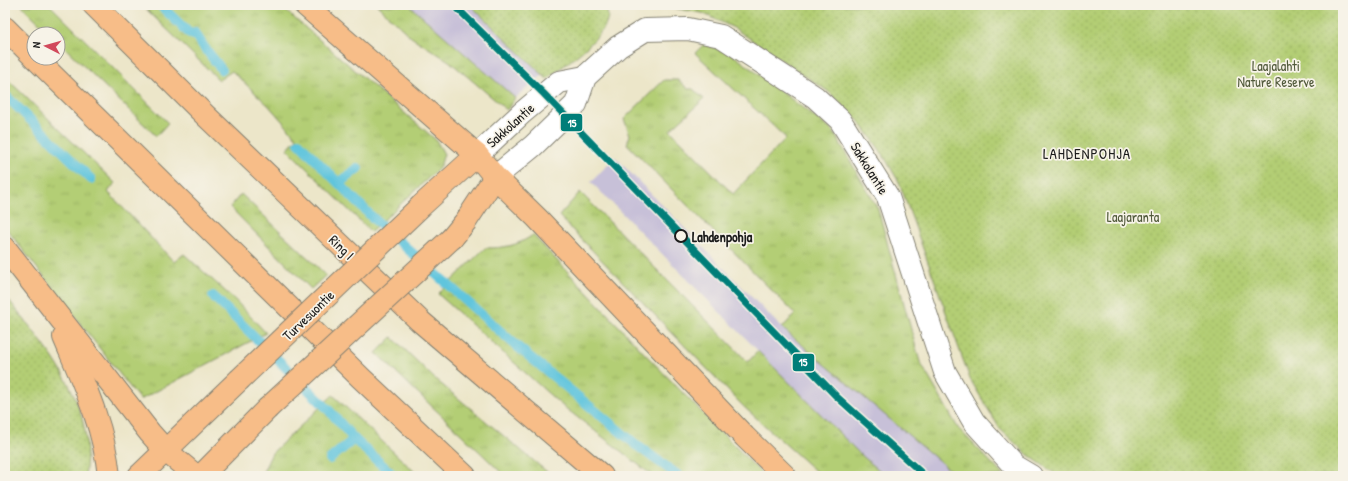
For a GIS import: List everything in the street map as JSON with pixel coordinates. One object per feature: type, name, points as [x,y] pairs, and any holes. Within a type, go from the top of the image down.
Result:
[{"type":"main road","name":"Ring I","points":[[94,5],[204,116],[420,321],[602,476]]},
{"type":"main road","points":[[305,5],[477,155],[495,178],[537,218],[745,437],[785,476]]},
{"type":"main road","points":[[5,28],[26,48]]},
{"type":"main road","points":[[44,66],[361,378],[465,476]]},
{"type":"main road","name":"Turvesuontie","points":[[139,476],[421,206],[477,155]]},
{"type":"main road","points":[[200,476],[267,409],[452,238],[466,221],[495,178]]},
{"type":"main road","points":[[5,248],[150,433],[166,451],[196,476]]},
{"type":"main road","points":[[51,308],[95,413],[106,450],[109,476]]},
{"type":"street","name":"Sakkolantie","points":[[477,155],[522,113],[559,82],[585,77],[618,48],[645,30],[688,29],[721,36],[759,59],[815,97],[840,120],[888,197],[945,372],[974,422],[1014,466],[1031,476]]},
{"type":"street","points":[[495,178],[533,146],[576,104],[585,77]]},
{"type":"shaded area","points":[[409,5],[470,5],[543,75],[515,98]]},
{"type":"shaded area","points":[[615,157],[782,328],[957,476],[886,476],[859,453],[591,182]]},
{"type":"green space","points":[[21,5],[50,5],[168,123],[156,136],[66,49],[66,26],[43,26]]},
{"type":"green space","points":[[142,5],[279,5],[436,140],[444,154],[440,167],[371,232],[287,149],[297,138],[269,106],[232,71],[219,80]]},
{"type":"green space","points":[[377,5],[409,5],[515,98],[507,110],[449,61],[411,37]]},
{"type":"green space","points":[[470,5],[605,5],[608,17],[605,26],[591,43],[547,79]]},
{"type":"green space","name":"Laajaranta","points":[[656,5],[1343,5],[1343,476],[1058,476],[1027,454],[1000,429],[970,379],[899,182],[880,150],[858,120],[829,92],[734,28],[702,13]]},
{"type":"green space","points":[[704,44],[732,54],[833,131],[878,209],[920,362],[958,428],[1004,476],[957,476],[782,328],[795,314],[627,144],[630,135],[624,119],[664,80],[678,80],[688,89],[693,89],[704,99],[670,130],[733,194],[786,138],[695,53]]},
{"type":"green space","points":[[5,77],[115,183],[108,192],[174,262],[184,254],[236,301],[266,333],[140,400],[5,227]]},
{"type":"green space","points":[[580,192],[748,362],[758,351],[859,453],[886,476],[821,476],[744,407],[559,216]]},
{"type":"green space","points":[[241,194],[326,275],[311,289],[230,207]]},
{"type":"green space","points":[[533,235],[645,354],[764,476],[653,476],[559,403],[438,294],[485,248],[510,246]]},
{"type":"green space","points":[[5,295],[52,356],[76,400],[83,424],[87,449],[85,476],[5,476]]},
{"type":"green space","points":[[392,337],[435,379],[552,476],[505,476],[376,353]]},
{"type":"green space","points":[[333,395],[419,476],[261,476],[272,453]]},
{"type":"waterway","points":[[160,5],[188,32],[193,35],[196,34]]},
{"type":"waterway","points":[[195,33],[222,70]]},
{"type":"waterway","points":[[5,95],[91,179]]},
{"type":"waterway","points":[[299,143],[374,219],[519,348],[639,447],[679,476]]},
{"type":"waterway","points":[[339,183],[358,168]]},
{"type":"waterway","points":[[213,296],[327,408],[354,439],[394,476]]},
{"type":"waterway","points":[[330,459],[354,439]]},
{"type":"transit line","name":"15","points":[[454,5],[544,94],[836,396],[925,476]]},
{"type":"place","name":"Lahdenpohja","points":[[681,236]]},
{"type":"district","name":"LAHDENPOHJA","points":[[1087,153]]},
{"type":"park label","name":"Laajalahti Nature Reserve","points":[[1276,74]]}]
